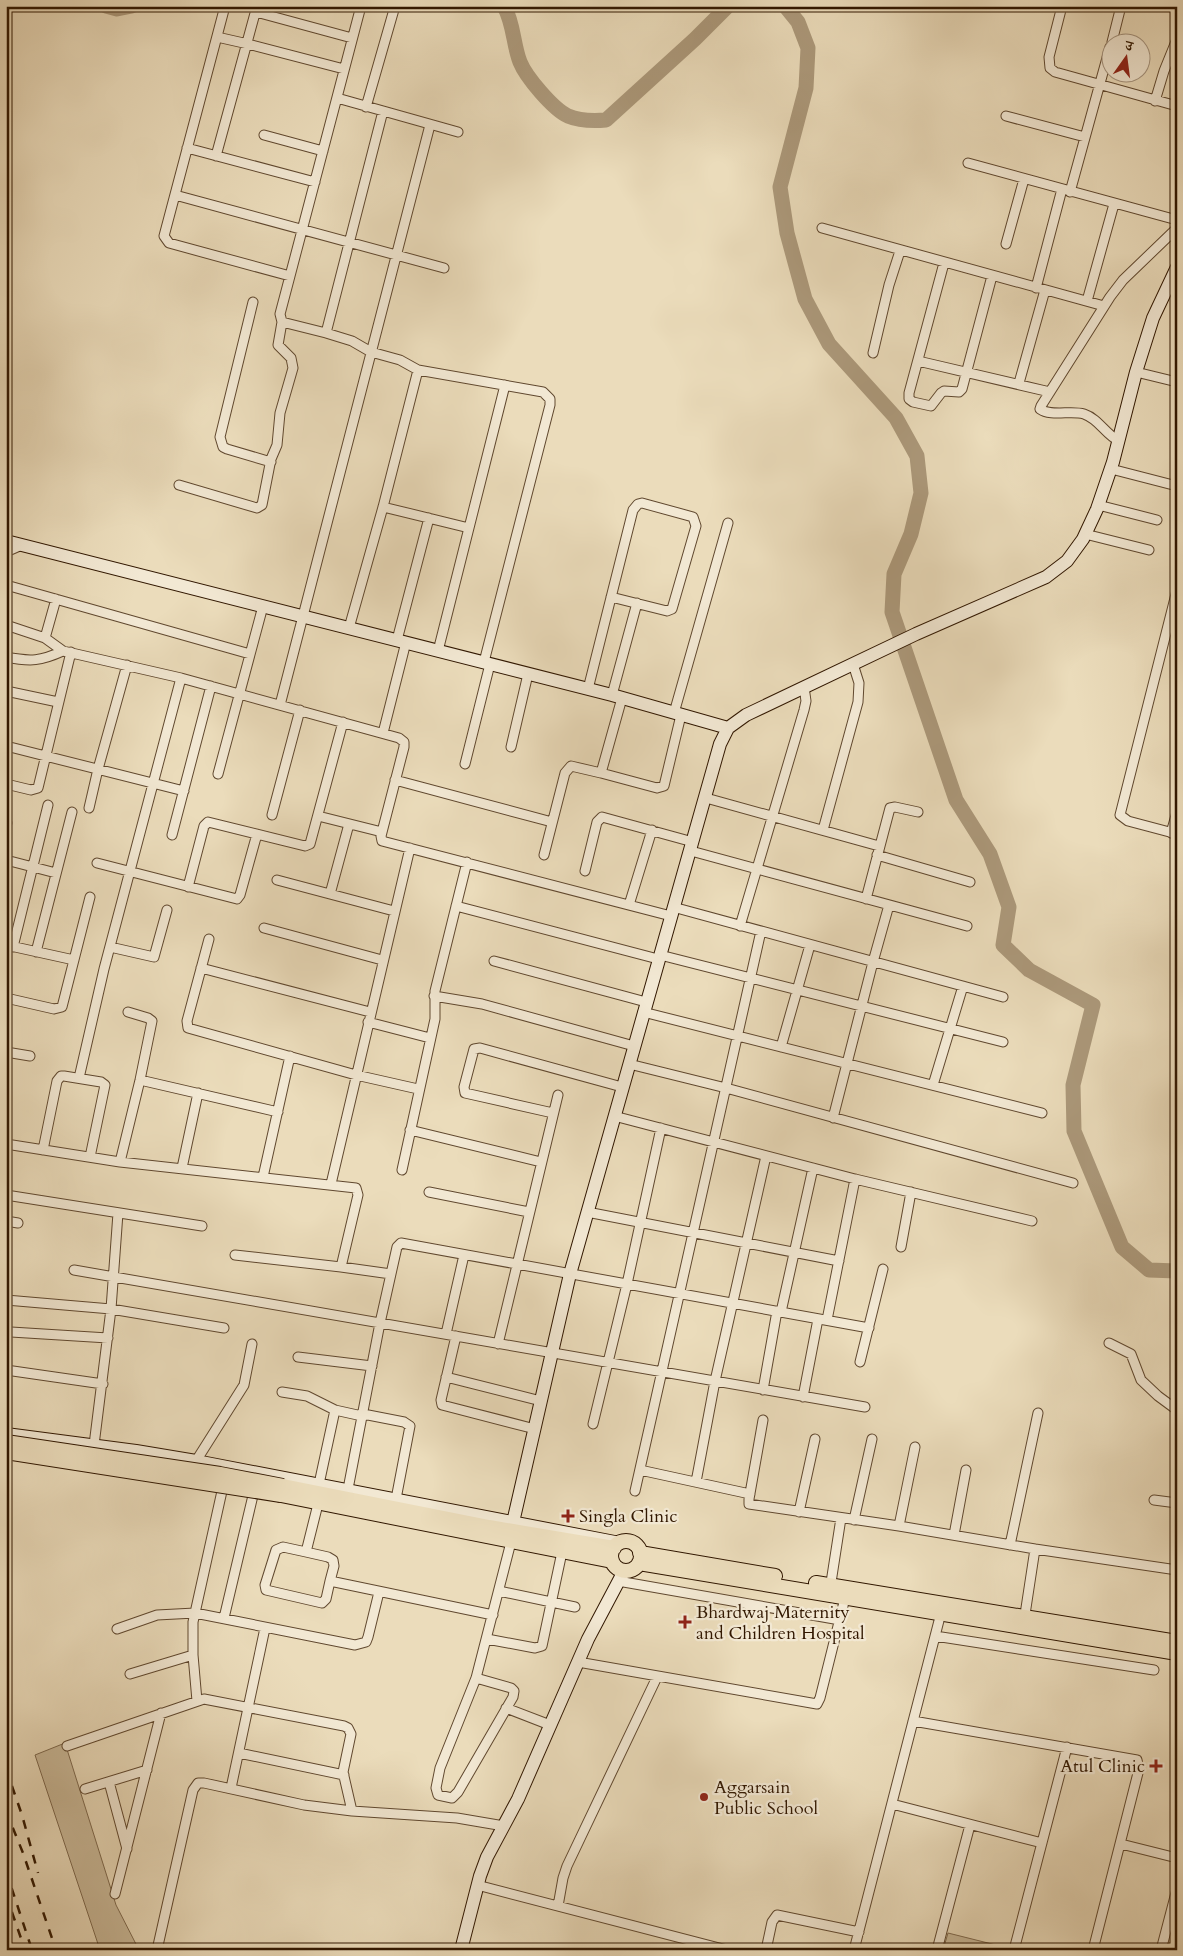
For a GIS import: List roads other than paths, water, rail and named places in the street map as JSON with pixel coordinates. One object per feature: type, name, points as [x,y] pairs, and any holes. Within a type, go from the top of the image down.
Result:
[{"type":"main road","points":[[6,1442],[220,1474],[282,1491],[318,1504],[512,1532],[562,1552],[615,1550],[631,1543],[636,1546],[640,1558],[635,1568],[621,1576],[614,1566],[615,1550]]},
{"type":"main road","points":[[6,1452],[282,1491],[615,1550]]},
{"type":"main road","points":[[640,1558],[1024,1622],[1177,1653]]},
{"type":"main road","points":[[830,1590],[845,1598],[942,1608]]},
{"type":"main road","points":[[1024,1622],[1177,1642]]},
{"type":"street","points":[[225,6],[164,236],[167,242],[290,276]]},
{"type":"street","points":[[180,485],[260,508],[270,462],[277,445],[280,413],[293,368],[291,358],[278,345],[282,322],[280,314],[361,6]]},
{"type":"street","points":[[366,107],[395,6]]},
{"type":"street","points":[[1062,6],[1049,58],[1050,68],[1055,72],[1177,106]]},
{"type":"street","points":[[1114,32],[1121,6]]},
{"type":"street","points":[[216,156],[256,9],[352,38]]},
{"type":"street","points":[[217,38],[248,44],[344,69]]},
{"type":"street","points":[[1156,101],[1164,71],[1177,39]]},
{"type":"street","points":[[1019,383],[1066,191],[1086,137],[1101,84]]},
{"type":"street","points":[[336,98],[458,132]]},
{"type":"street","points":[[326,332],[383,111]]},
{"type":"street","points":[[1006,116],[1086,137]]},
{"type":"street","points":[[280,705],[430,125]]},
{"type":"street","points":[[264,135],[323,150]]},
{"type":"street","points":[[187,148],[315,182]]},
{"type":"street","points":[[968,163],[1177,220]]},
{"type":"street","points":[[1006,244],[1024,179]]},
{"type":"street","points":[[175,195],[349,244],[444,268]]},
{"type":"street","points":[[1087,301],[1114,204]]},
{"type":"street","points":[[822,228],[1104,306]]},
{"type":"street","points":[[1119,441],[1113,438],[1101,424],[1083,414],[1042,411],[1041,406],[1104,306],[1123,280],[1177,228]]},
{"type":"street","points":[[873,353],[889,285],[900,251]]},
{"type":"street","points":[[944,263],[909,399],[913,402],[928,406],[933,405],[938,396],[944,391],[959,392],[962,389],[992,276]]},
{"type":"street","points":[[476,1678],[514,1691],[513,1697],[458,1792],[452,1798],[438,1795],[436,1788],[440,1768],[476,1678],[487,1639],[570,1274],[720,744],[728,728],[746,715],[893,644],[1046,578],[1067,561],[1085,534],[1098,505],[1119,441],[1136,372],[1153,318],[1177,267]]},
{"type":"street","points":[[253,302],[220,437],[221,442],[227,449],[270,462]]},
{"type":"street","points":[[282,322],[326,332],[352,341],[371,352],[400,360],[418,370],[543,392],[550,399],[464,764]]},
{"type":"street","points":[[918,361],[1019,383],[1050,392]]},
{"type":"street","points":[[350,628],[418,370]]},
{"type":"street","points":[[1136,372],[1177,382]]},
{"type":"street","points":[[438,651],[505,384]]},
{"type":"street","points":[[1110,469],[1177,486]]},
{"type":"street","points":[[588,689],[611,597],[635,507],[642,503],[693,517],[697,522],[672,609],[667,610],[611,597]]},
{"type":"street","points":[[1098,505],[1157,520]]},
{"type":"street","points":[[383,507],[469,528]]},
{"type":"street","points":[[383,733],[401,641],[429,518]]},
{"type":"street","points":[[544,855],[568,768],[576,766],[657,788],[664,786],[678,714],[728,523]]},
{"type":"street","points":[[1085,534],[1149,550]]},
{"type":"street","points":[[6,541],[588,689],[728,728]]},
{"type":"street","points":[[6,552],[23,545]]},
{"type":"street","points":[[6,585],[250,654]]},
{"type":"street","points":[[1177,590],[1120,815],[1128,821],[1174,833],[1177,812]]},
{"type":"street","points":[[45,638],[56,599]]},
{"type":"street","points":[[601,773],[637,603]]},
{"type":"street","points":[[218,774],[263,606]]},
{"type":"street","points":[[6,625],[45,638],[67,651],[181,678],[399,738],[404,742],[382,832],[382,841],[629,905],[761,931],[1003,997]]},
{"type":"street","points":[[6,657],[26,661],[39,661],[67,651]]},
{"type":"street","points":[[6,784],[35,790],[40,783],[67,651]]},
{"type":"street","points":[[824,830],[858,702],[859,683],[853,664]]},
{"type":"street","points":[[89,808],[127,665]]},
{"type":"street","points":[[511,747],[528,674]]},
{"type":"street","points":[[80,1078],[110,947],[181,678]]},
{"type":"street","points":[[172,835],[211,686]]},
{"type":"street","points":[[740,926],[804,710],[806,701],[804,687]]},
{"type":"street","points":[[6,691],[58,702]]},
{"type":"street","points":[[272,815],[300,710]]},
{"type":"street","points":[[188,887],[206,823],[211,822],[308,846],[311,842],[343,722]]},
{"type":"street","points":[[6,746],[184,791]]},
{"type":"street","points":[[395,780],[552,822]]},
{"type":"street","points":[[706,798],[824,830],[970,882]]},
{"type":"street","points":[[48,805],[34,867],[10,946],[74,960]]},
{"type":"street","points":[[866,899],[890,808],[894,806],[918,812]]},
{"type":"street","points":[[36,952],[72,812]]},
{"type":"street","points":[[318,816],[382,832]]},
{"type":"street","points":[[585,871],[599,819],[605,817],[652,830],[692,847],[758,870],[968,926]]},
{"type":"street","points":[[330,894],[350,824]]},
{"type":"street","points":[[629,905],[652,830]]},
{"type":"street","points":[[97,863],[234,900],[239,898],[257,834]]},
{"type":"street","points":[[331,1184],[382,960],[410,848]]},
{"type":"street","points":[[6,860],[56,873]]},
{"type":"street","points":[[402,1170],[436,1012],[434,996],[467,862]]},
{"type":"street","points":[[277,880],[394,911]]},
{"type":"street","points":[[6,998],[59,1009],[63,1002],[90,897]]},
{"type":"street","points":[[833,1118],[861,1006],[890,905]]},
{"type":"street","points":[[456,906],[1004,1042]]},
{"type":"street","points":[[110,947],[154,957],[167,910]]},
{"type":"street","points":[[264,928],[382,960]]},
{"type":"street","points":[[636,1491],[761,931]]},
{"type":"street","points":[[209,939],[187,1021],[188,1028],[356,1075],[418,1089]]},
{"type":"street","points":[[781,1047],[810,944]]},
{"type":"street","points":[[494,961],[738,1036],[1042,1113]]},
{"type":"street","points":[[201,968],[370,1012]]},
{"type":"street","points":[[933,1085],[963,986]]},
{"type":"street","points":[[434,996],[482,1004],[634,1046]]},
{"type":"street","points":[[120,1162],[152,1021],[128,1012]]},
{"type":"street","points":[[368,1022],[430,1038]]},
{"type":"street","points":[[553,1113],[464,1093],[474,1049],[480,1048],[622,1087]]},
{"type":"street","points":[[6,1052],[30,1056]]},
{"type":"street","points":[[263,1177],[290,1056]]},
{"type":"street","points":[[629,1064],[726,1088],[1073,1183]]},
{"type":"street","points":[[42,1150],[58,1078],[64,1076],[80,1078],[101,1082],[105,1085],[90,1157]]},
{"type":"street","points":[[140,1080],[278,1112]]},
{"type":"street","points":[[182,1168],[198,1094]]},
{"type":"street","points":[[498,1344],[558,1095]]},
{"type":"street","points":[[614,1116],[855,1179],[1032,1221]]},
{"type":"street","points":[[594,1424],[661,1128]]},
{"type":"street","points":[[410,1130],[541,1162]]},
{"type":"street","points":[[6,1144],[120,1162],[353,1187],[358,1191],[342,1267]]},
{"type":"street","points":[[696,1482],[715,1381],[766,1156]]},
{"type":"street","points":[[763,1390],[779,1312],[813,1168]]},
{"type":"street","points":[[803,1397],[838,1261],[855,1179]]},
{"type":"street","points":[[429,1192],[529,1212]]},
{"type":"street","points":[[900,1247],[911,1192]]},
{"type":"street","points":[[6,1195],[202,1226]]},
{"type":"street","points":[[587,1212],[838,1261]]},
{"type":"street","points":[[94,1445],[111,1309],[118,1213]]},
{"type":"street","points":[[6,1221],[18,1223]]},
{"type":"street","points":[[348,1490],[380,1323],[397,1247],[401,1243],[869,1328]]},
{"type":"street","points":[[446,1334],[464,1254]]},
{"type":"street","points":[[235,1255],[391,1274]]},
{"type":"street","points":[[860,1362],[884,1269]]},
{"type":"street","points":[[74,1270],[865,1407]]},
{"type":"street","points":[[8,1302],[111,1309],[224,1328]]},
{"type":"street","points":[[11,1332],[108,1338]]},
{"type":"street","points":[[456,1336],[441,1402],[444,1406],[534,1429]]},
{"type":"street","points":[[1109,1343],[1131,1354],[1142,1380],[1158,1396],[1177,1410]]},
{"type":"street","points":[[196,1461],[244,1385],[252,1344]]},
{"type":"street","points":[[298,1357],[372,1366]]},
{"type":"street","points":[[6,1370],[103,1384]]},
{"type":"street","points":[[446,1377],[541,1401]]},
{"type":"street","points":[[282,1392],[307,1396],[335,1410],[404,1422],[410,1426],[396,1499]]},
{"type":"street","points":[[319,1484],[335,1410]]},
{"type":"street","points":[[1010,1545],[1038,1413]]},
{"type":"street","points":[[763,1420],[748,1502],[752,1505],[1177,1570]]},
{"type":"street","points":[[6,1434],[94,1445],[259,1472],[396,1499],[512,1532]]},
{"type":"street","points":[[854,1520],[872,1438]]},
{"type":"street","points":[[799,1512],[815,1439]]},
{"type":"street","points":[[898,1526],[915,1447]]},
{"type":"street","points":[[197,1701],[193,1655],[195,1613],[227,1466]]},
{"type":"street","points":[[640,1470],[750,1494]]},
{"type":"street","points":[[954,1535],[966,1470]]},
{"type":"street","points":[[224,1618],[259,1472]]},
{"type":"street","points":[[1154,1500],[1177,1503]]},
{"type":"street","points":[[306,1552],[318,1504]]},
{"type":"street","points":[[830,1590],[841,1518]]},
{"type":"street","points":[[283,1547],[306,1552],[331,1558],[334,1563],[326,1599],[322,1603],[266,1590],[265,1585],[276,1550],[283,1547]]},
{"type":"street","points":[[1024,1622],[1035,1549]]},
{"type":"street","points":[[487,1639],[539,1648],[543,1643],[562,1552]]},
{"type":"street","points":[[461,1950],[487,1857],[504,1826],[578,1662],[621,1576],[840,1620]]},
{"type":"street","points":[[330,1581],[493,1615]]},
{"type":"street","points":[[499,1591],[575,1607]]},
{"type":"street","points":[[117,1629],[158,1615],[195,1613],[356,1645],[366,1642],[379,1592]]},
{"type":"street","points":[[578,1662],[817,1704],[845,1598]]},
{"type":"street","points":[[854,1950],[942,1608]]},
{"type":"street","points":[[231,1788],[265,1628]]},
{"type":"street","points":[[935,1636],[1154,1670]]},
{"type":"street","points":[[130,1674],[193,1655]]},
{"type":"street","points":[[558,1906],[567,1866],[657,1677]]},
{"type":"street","points":[[67,1746],[197,1701],[210,1699],[348,1728],[351,1734],[344,1775],[352,1811]]},
{"type":"street","points":[[506,1708],[550,1725]]},
{"type":"street","points":[[115,1894],[161,1713]]},
{"type":"street","points":[[913,1721],[1133,1758],[1139,1763],[1140,1769],[1093,1950]]},
{"type":"street","points":[[1014,1950],[1067,1747]]},
{"type":"street","points":[[239,1753],[344,1775]]},
{"type":"street","points":[[85,1789],[147,1770]]},
{"type":"street","points":[[109,1782],[127,1851]]},
{"type":"street","points":[[157,1950],[195,1785],[204,1783],[304,1805],[352,1811],[457,1818],[504,1826]]},
{"type":"street","points":[[892,1804],[1042,1843]]},
{"type":"street","points":[[937,1950],[970,1825]]},
{"type":"street","points":[[1121,1844],[1177,1858]]},
{"type":"street","points":[[478,1885],[727,1950]]},
{"type":"street","points":[[1161,1950],[1177,1889]]},
{"type":"street","points":[[766,1950],[772,1922],[778,1915],[859,1932]]},
{"type":"waterway","points":[[106,6],[117,9],[132,6]]},
{"type":"waterway","points":[[504,6],[510,20],[516,48],[523,68],[534,84],[555,107],[568,116],[582,120],[606,120],[695,39],[728,6]]},
{"type":"waterway","points":[[785,6],[798,22],[808,48],[806,88],[780,187],[787,233],[805,299],[829,344],[896,418],[917,456],[921,493],[911,534],[894,574],[892,612],[956,800],[990,854],[1009,907],[1003,945],[1029,970],[1093,1005],[1073,1085],[1074,1131],[1122,1247],[1149,1270],[1177,1271]]},
{"type":"railway","points":[[6,1769],[22,1815],[38,1873]]},
{"type":"railway","points":[[6,1811],[23,1853],[56,1950]]},
{"type":"railway","points":[[6,1871],[32,1950]]},
{"type":"railway","points":[[6,1895],[24,1947]]},
{"type":"railway","points":[[6,1936],[11,1950]]},
{"type":"place","name":"Singla Clinic","points":[[568,1516]]},
{"type":"place","name":"Bhardwaj Maternity and Children Hospital","points":[[685,1622]]},
{"type":"place","name":"Atul Clinic","points":[[1156,1766]]},
{"type":"place","name":"Aggarsain Public School","points":[[704,1797]]}]
